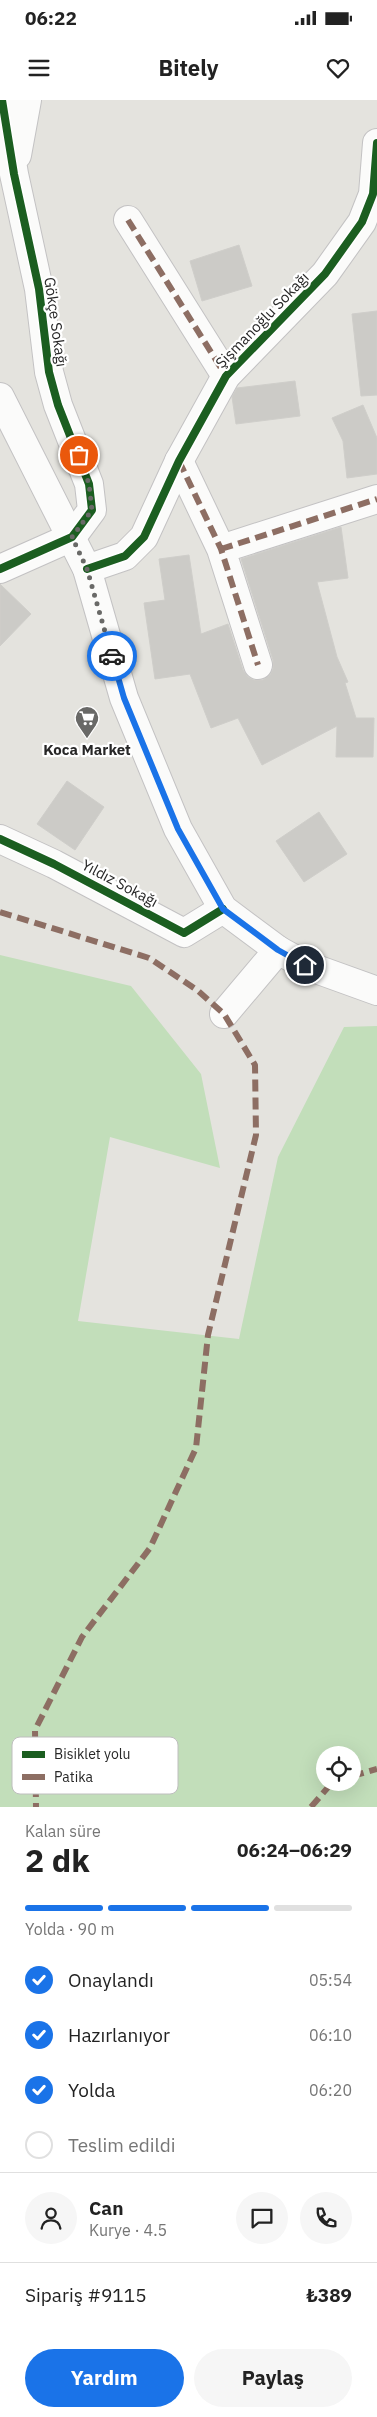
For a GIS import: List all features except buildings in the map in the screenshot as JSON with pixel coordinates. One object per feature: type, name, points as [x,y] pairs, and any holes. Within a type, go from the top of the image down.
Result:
[{"type":"street","name":"Gökçe Sokağı","points":[[2,100],[14,174],[39,288],[49,372],[58,405],[89,484],[92,510],[72,537]]},
{"type":"street","points":[[14,174],[27,100]]},
{"type":"street","name":"Şişmanoğlu Sokağı","points":[[87,569],[125,556],[144,537],[179,461],[226,376],[325,274],[362,222],[373,194],[377,143]]},
{"type":"street","points":[[128,220],[226,376]]},
{"type":"street","points":[[0,397],[87,569],[124,698],[178,829],[223,909],[278,950],[305,965],[377,991]]},
{"type":"street","points":[[179,461],[221,549],[258,665]]},
{"type":"street","points":[[221,549],[377,499]]},
{"type":"street","points":[[0,569],[72,537]]},
{"type":"street","name":"Yıldız Sokağı","points":[[0,839],[54,864],[184,933],[223,909]]},
{"type":"street","points":[[224,1014],[278,950]]},
{"type":"green space","points":[[0,955],[131,986],[201,1074],[220,1168],[110,1137],[78,1321],[239,1339],[278,1157],[344,1027],[377,1026],[377,1807],[0,1807]]},
{"type":"marked path","points":[[128,220],[226,376]]},
{"type":"marked path","points":[[179,461],[221,549],[258,665]]},
{"type":"marked path","points":[[221,549],[377,499]]},
{"type":"marked path","points":[[0,912],[149,958],[197,990],[224,1014],[255,1065],[256,1135],[208,1335],[196,1448],[150,1548],[82,1637],[35,1730],[35,1737]]},
{"type":"marked path","points":[[361,1773],[377,1769]]},
{"type":"marked path","points":[[311,1807],[325,1791]]},
{"type":"marked path","points":[[36,1794],[36,1807]]},
{"type":"cycle path","points":[[0,569],[72,537],[92,510],[89,484],[58,405],[49,372],[39,289],[14,174],[2,100]]},
{"type":"cycle path","points":[[87,569],[125,556],[144,537],[179,461],[226,376],[325,274],[362,222],[373,194],[377,143]]},
{"type":"cycle path","points":[[0,839],[54,864],[184,933],[223,909]]},
{"type":"way so far","points":[[79,455],[89,484],[92,510],[72,537],[87,569],[112,656]]},
{"type":"place","name":"Koca Market","points":[[87,739]]},
{"type":"route","points":[[112,656],[124,698],[178,829],[223,909],[278,950],[305,965]]}]
